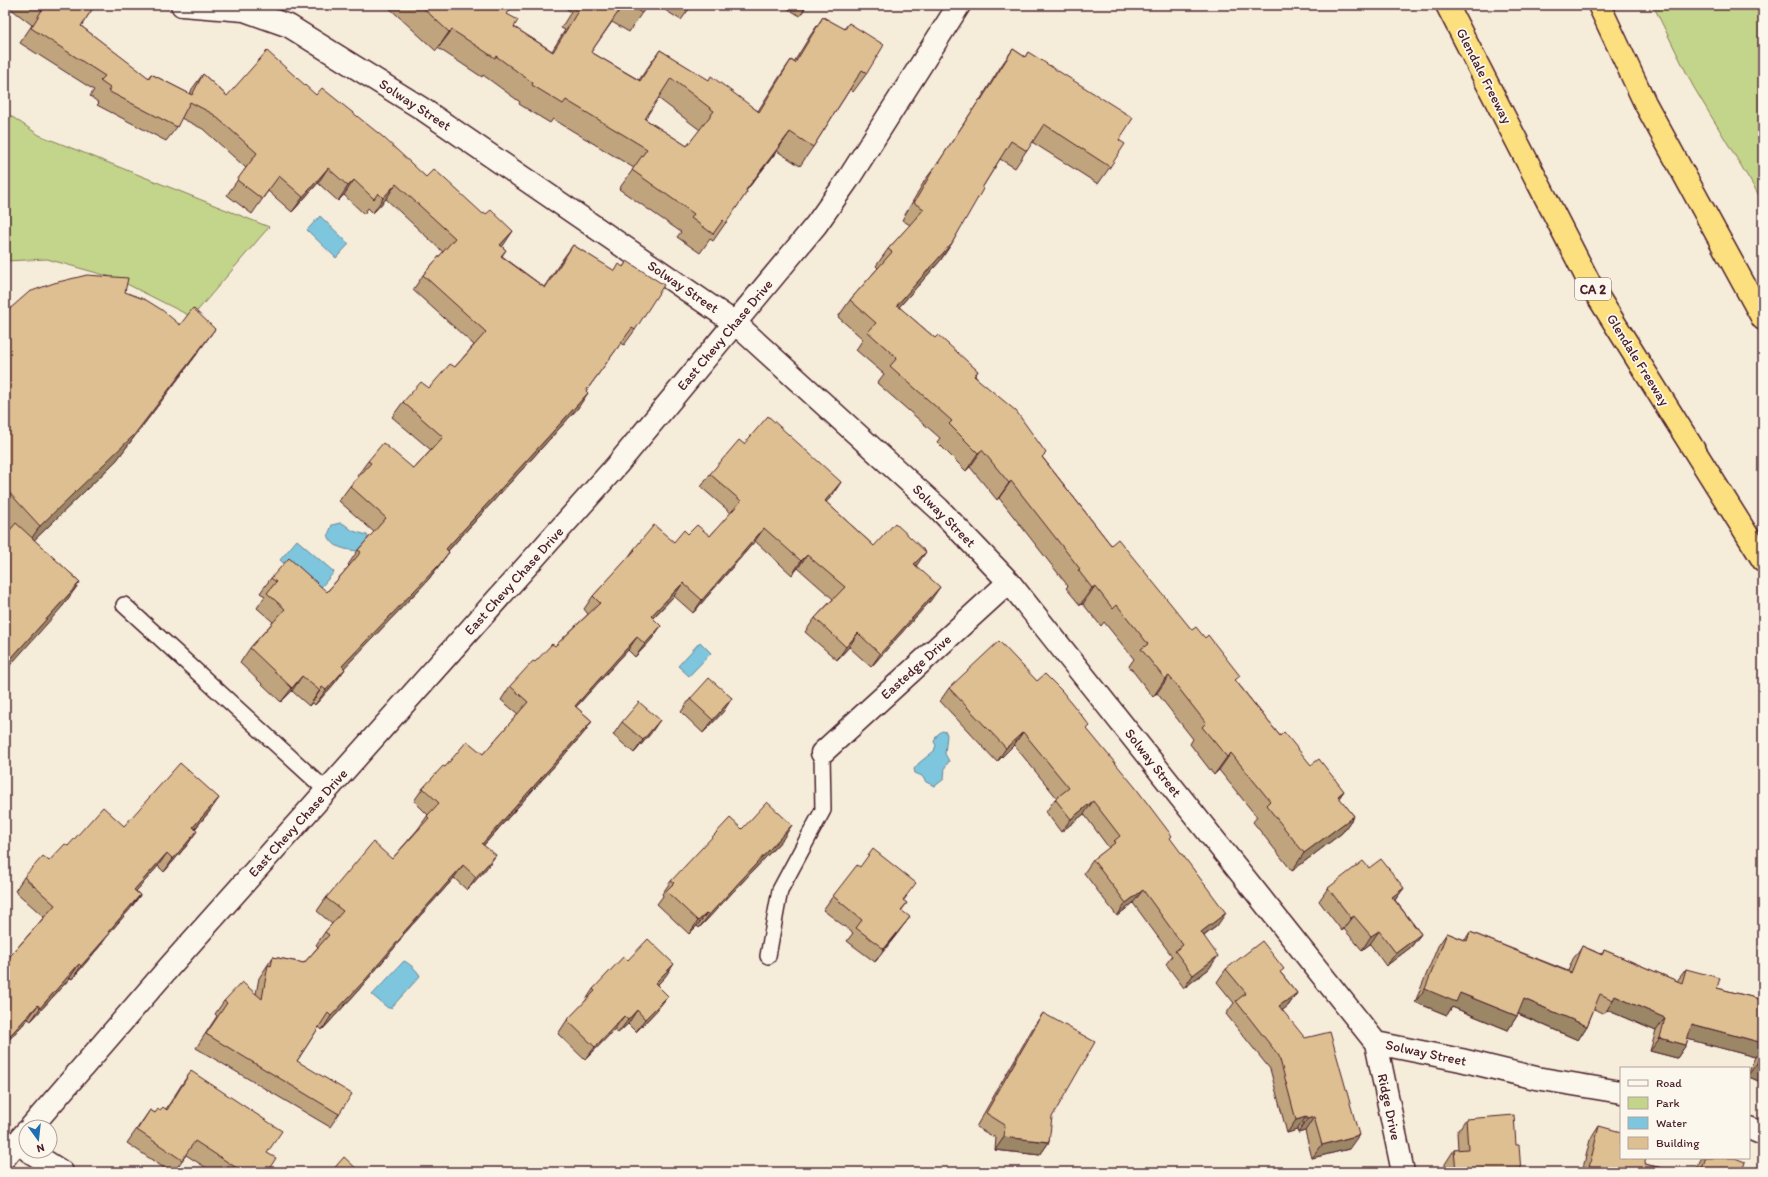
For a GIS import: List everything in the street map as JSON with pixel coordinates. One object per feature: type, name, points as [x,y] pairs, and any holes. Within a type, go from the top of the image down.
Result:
[{"type":"highway","name":"Glendale Freeway","points":[[1447,5],[1590,284],[1763,560]]},
{"type":"highway","points":[[1599,5],[1645,103],[1763,319]]},
{"type":"street","name":"Solway Street","points":[[182,5],[244,10],[288,26],[421,108],[735,323],[939,509],[1009,582],[1376,1043],[1461,1060],[1536,1078],[1620,1092]]},
{"type":"street","name":"East Chevy Chase Drive","points":[[42,1119],[171,965],[617,465],[816,225],[847,181],[959,5]]},
{"type":"street","name":"Eastedge Drive","points":[[822,753],[1009,582]]},
{"type":"street","name":"Ridge Drive","points":[[1376,1043],[1403,1172]]},
{"type":"street","points":[[1750,1128],[1763,1134]]},
{"type":"street","points":[[44,1159],[62,1172]]},
{"type":"lane","points":[[124,606],[327,791]]},
{"type":"lane","points":[[768,956],[780,890],[823,810],[822,753]]},
{"type":"green space","points":[[1653,5],[1763,5],[1763,202],[1693,86]]},
{"type":"green space","points":[[5,112],[39,135],[269,227],[192,317],[115,278],[47,259],[5,261]]},
{"type":"water","points":[[320,216],[349,244],[336,258],[307,230]]},
{"type":"water","points":[[340,523],[344,524],[353,531],[367,535],[369,540],[360,551],[341,548],[330,540],[328,535],[332,525]]},
{"type":"water","points":[[297,540],[334,572],[317,592],[280,560]]},
{"type":"water","points":[[700,642],[711,653],[689,676],[678,666]]},
{"type":"water","points":[[942,731],[946,732],[947,735],[945,754],[949,761],[945,767],[944,779],[935,786],[926,782],[922,776],[915,773],[914,769],[934,751],[936,745],[934,742],[937,735]]},
{"type":"water","points":[[404,961],[413,967],[420,976],[391,1008],[388,1008],[372,995]]},
{"type":"building","points":[[36,5],[95,5],[81,26],[149,78],[151,74],[192,95],[203,74],[227,96],[267,51],[316,95],[322,88],[383,137],[426,177],[434,169],[483,214],[486,214],[491,210],[513,231],[500,245],[506,250],[501,256],[545,288],[573,245],[615,271],[619,264],[623,267],[627,261],[664,285],[635,330],[632,328],[586,391],[588,393],[446,549],[449,552],[439,565],[342,666],[345,669],[326,690],[322,687],[320,691],[302,676],[292,688],[250,648],[285,609],[267,593],[276,582],[271,578],[289,558],[327,592],[361,552],[358,550],[386,518],[350,486],[371,463],[368,461],[383,443],[414,469],[443,437],[403,402],[421,382],[429,388],[450,364],[455,367],[486,332],[423,275],[455,238],[396,184],[383,198],[378,193],[374,199],[354,180],[348,186],[328,168],[303,197],[279,176],[262,199],[237,180],[257,153],[213,114],[190,102],[177,127],[108,91],[110,88],[100,81],[105,76],[31,28],[42,10]]},
{"type":"building","points":[[420,5],[510,5],[512,6],[507,14],[518,20],[514,27],[553,52],[578,11],[574,9],[577,5],[623,5],[591,52],[640,81],[660,50],[709,80],[711,76],[759,112],[791,60],[795,63],[823,17],[845,29],[849,23],[884,45],[867,73],[862,70],[813,147],[790,132],[746,190],[747,192],[726,223],[723,220],[713,234],[691,218],[694,214],[632,170],[647,149],[566,100],[563,104],[532,85],[533,83],[496,56],[495,58],[452,30],[449,32]],"holes":[[[671,78],[714,111],[687,146],[645,119]]]},
{"type":"building","points":[[628,5],[647,5],[642,13]]},
{"type":"building","points":[[1013,49],[1025,57],[1028,52],[1133,118],[1119,140],[1125,144],[1110,167],[1044,124],[1027,151],[1011,141],[982,188],[983,189],[952,243],[897,305],[935,338],[938,335],[978,371],[974,376],[1016,411],[1046,453],[1042,457],[1111,545],[1118,539],[1192,630],[1196,627],[1205,638],[1208,635],[1240,676],[1235,680],[1280,736],[1284,732],[1311,765],[1319,759],[1344,791],[1338,796],[1354,816],[1304,853],[1266,805],[1270,801],[1231,753],[1227,757],[1202,727],[1206,723],[1169,676],[1165,679],[1141,649],[1148,644],[1117,605],[1113,609],[1095,586],[1092,588],[1078,570],[1080,569],[1011,481],[1009,483],[982,450],[978,453],[949,424],[952,421],[890,366],[897,358],[868,332],[876,323],[850,300],[892,252],[888,249],[924,209],[914,203],[937,163],[980,99],[981,100]]},
{"type":"building","points":[[87,275],[128,278],[125,292],[146,300],[162,310],[180,325],[193,308],[215,329],[134,435],[40,526],[5,488],[5,313],[29,292],[54,283]]},
{"type":"building","points":[[768,416],[841,482],[825,501],[874,546],[895,523],[926,552],[914,564],[940,587],[880,654],[858,633],[846,647],[815,618],[845,587],[807,555],[801,561],[764,528],[702,600],[683,583],[651,616],[661,626],[645,644],[637,637],[575,706],[592,721],[482,844],[496,855],[476,877],[463,865],[403,933],[404,934],[365,980],[331,1016],[328,1013],[297,1061],[352,1094],[339,1114],[206,1034],[227,1003],[224,1001],[242,982],[262,999],[268,965],[271,966],[273,957],[304,963],[329,935],[325,932],[343,911],[326,898],[373,842],[392,859],[429,818],[427,816],[439,803],[423,788],[443,766],[445,767],[467,741],[483,754],[528,702],[510,686],[533,661],[535,662],[552,644],[555,646],[600,603],[593,596],[635,550],[634,549],[654,525],[674,542],[684,530],[688,534],[697,525],[710,536],[741,501],[710,474],[739,440],[744,444]]},
{"type":"building","points":[[16,523],[80,582],[5,665],[5,536]]},
{"type":"building","points":[[999,641],[1037,681],[1045,674],[1062,691],[1090,726],[1087,729],[1135,787],[1172,836],[1170,838],[1226,913],[1201,932],[1218,956],[1193,975],[1175,951],[1183,945],[1143,890],[1126,903],[1093,860],[1116,842],[1114,841],[1120,836],[1093,801],[1071,819],[1055,799],[1069,788],[1023,732],[1006,748],[949,688]]},
{"type":"building","points":[[709,678],[732,698],[713,720],[690,699]]},
{"type":"building","points":[[639,702],[660,720],[643,740],[622,722]]},
{"type":"building","points":[[180,763],[219,798],[193,827],[197,831],[173,859],[167,853],[134,890],[140,895],[108,932],[110,933],[81,966],[79,964],[40,1008],[38,1005],[5,1041],[5,962],[55,905],[24,877],[43,856],[49,861],[65,844],[68,846],[103,807],[124,826]]},
{"type":"building","points":[[767,802],[792,825],[709,915],[707,913],[698,921],[666,891],[674,883],[671,881],[730,818],[742,829]]},
{"type":"building","points":[[873,849],[916,883],[903,900],[907,903],[901,910],[910,917],[884,949],[856,928],[862,920],[833,896],[857,865],[860,867]]},
{"type":"building","points":[[1381,859],[1404,888],[1392,897],[1421,934],[1396,953],[1379,931],[1371,936],[1354,916],[1351,918],[1328,888],[1363,861],[1369,868]]},
{"type":"building","points":[[1470,932],[1571,973],[1582,946],[1602,955],[1604,950],[1682,983],[1686,969],[1720,978],[1717,988],[1763,1000],[1763,1043],[1692,1024],[1686,1045],[1660,1038],[1665,1018],[1615,996],[1613,1000],[1600,994],[1587,1026],[1524,999],[1517,1016],[1460,993],[1456,1002],[1425,989],[1447,933],[1467,941]]},
{"type":"building","points":[[648,939],[674,964],[655,983],[668,996],[645,1019],[637,1010],[628,1020],[624,1016],[595,1047],[567,1020],[595,991],[593,989],[624,956],[628,960]]},
{"type":"building","points":[[1262,941],[1284,969],[1280,972],[1297,993],[1279,1006],[1305,1038],[1330,1032],[1359,1135],[1322,1145],[1314,1117],[1307,1119],[1306,1117],[1296,1120],[1279,1056],[1236,1001],[1246,993],[1226,969]]},
{"type":"building","points":[[1043,1013],[1095,1042],[1052,1117],[1049,1142],[1004,1137],[1005,1125],[986,1113]]},
{"type":"building","points":[[1763,1047],[1763,1065],[1757,1063]]},
{"type":"building","points":[[191,1071],[282,1131],[267,1153],[276,1158],[267,1172],[243,1172],[195,1141],[182,1160],[137,1130],[150,1110],[155,1113],[158,1109],[160,1110],[163,1107],[167,1110]]},
{"type":"building","points":[[1514,1115],[1516,1145],[1519,1145],[1521,1172],[1456,1172],[1454,1150],[1468,1149],[1466,1119]]},
{"type":"building","points":[[1599,1126],[1620,1132],[1620,1159],[1646,1159],[1644,1164],[1680,1172],[1588,1172]]},
{"type":"building","points":[[344,1157],[360,1172],[331,1172]]},
{"type":"building","points":[[1706,1159],[1738,1159],[1745,1162],[1742,1172],[1701,1172]]}]
